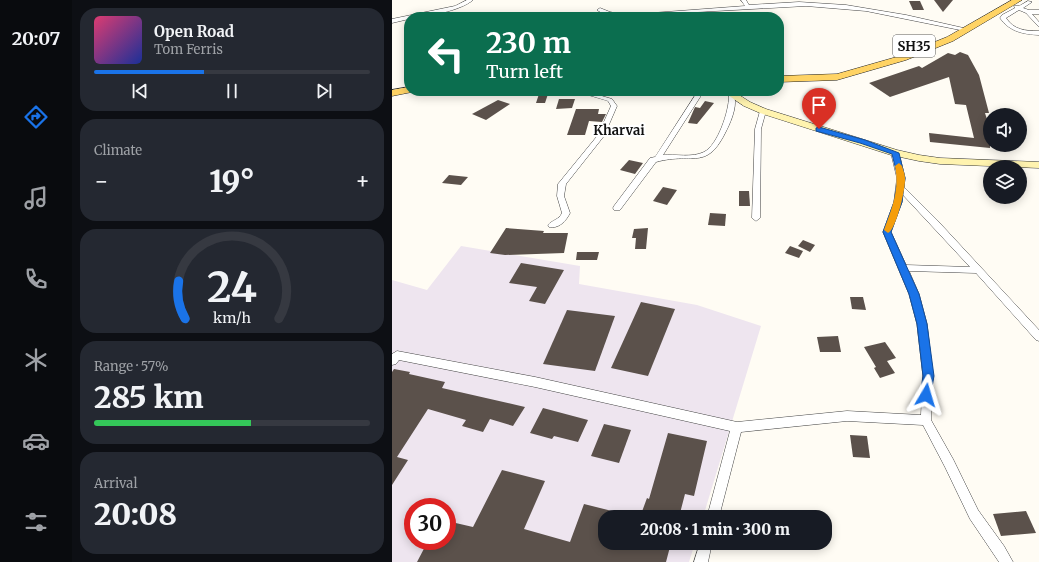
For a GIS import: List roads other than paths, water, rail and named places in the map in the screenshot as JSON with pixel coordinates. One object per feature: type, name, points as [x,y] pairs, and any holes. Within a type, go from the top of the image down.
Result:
[{"type":"main road","name":"SH35","points":[[819,77],[919,44],[968,18],[1006,2],[1018,4]]},
{"type":"main road","name":"SH35","points":[[784,79],[837,77],[850,75],[896,60],[929,48],[965,29],[1006,2]]},
{"type":"main road","points":[[392,87],[404,87]]},
{"type":"main road","points":[[392,93],[404,91]]},
{"type":"street","points":[[434,12],[458,7],[471,0]]},
{"type":"street","points":[[743,0],[748,7]]},
{"type":"street","points":[[791,0],[798,4]]},
{"type":"street","points":[[1030,2],[1018,4],[1003,18],[1008,26],[1022,32],[1039,33]]},
{"type":"street","points":[[671,12],[798,4],[826,5],[911,16],[965,29]]},
{"type":"street","points":[[1018,4],[1028,12],[1039,25]]},
{"type":"street","points":[[600,10],[605,12]]},
{"type":"street","points":[[1028,12],[1039,12]]},
{"type":"street","points":[[392,21],[404,18]]},
{"type":"street","points":[[552,225],[560,222],[566,213],[560,200],[559,192],[562,184],[581,163],[601,136],[614,106],[610,100],[596,96]]},
{"type":"street","points":[[617,208],[651,163],[657,159],[698,96]]},
{"type":"street","points":[[657,159],[697,156],[706,154],[711,150],[724,130],[731,112],[733,106],[730,96]]},
{"type":"street","points":[[735,96],[763,111],[895,153],[940,161],[1039,165]]},
{"type":"street","points":[[756,218],[758,129],[763,111]]},
{"type":"street","points":[[895,153],[902,178],[898,202],[887,232],[904,268],[914,294],[922,324],[928,376],[926,420],[975,515],[999,548],[1006,562]]},
{"type":"street","points":[[900,188],[934,222],[976,270],[1037,334]]},
{"type":"street","points":[[904,268],[976,270]]},
{"type":"street","points":[[392,360],[397,355],[535,382],[737,426],[847,416],[926,420]]},
{"type":"street","points":[[715,510],[737,426]]},
{"type":"street","points":[[701,562],[704,550]]},
{"type":"district","name":"Kharvai","points":[[619,130]]}]
